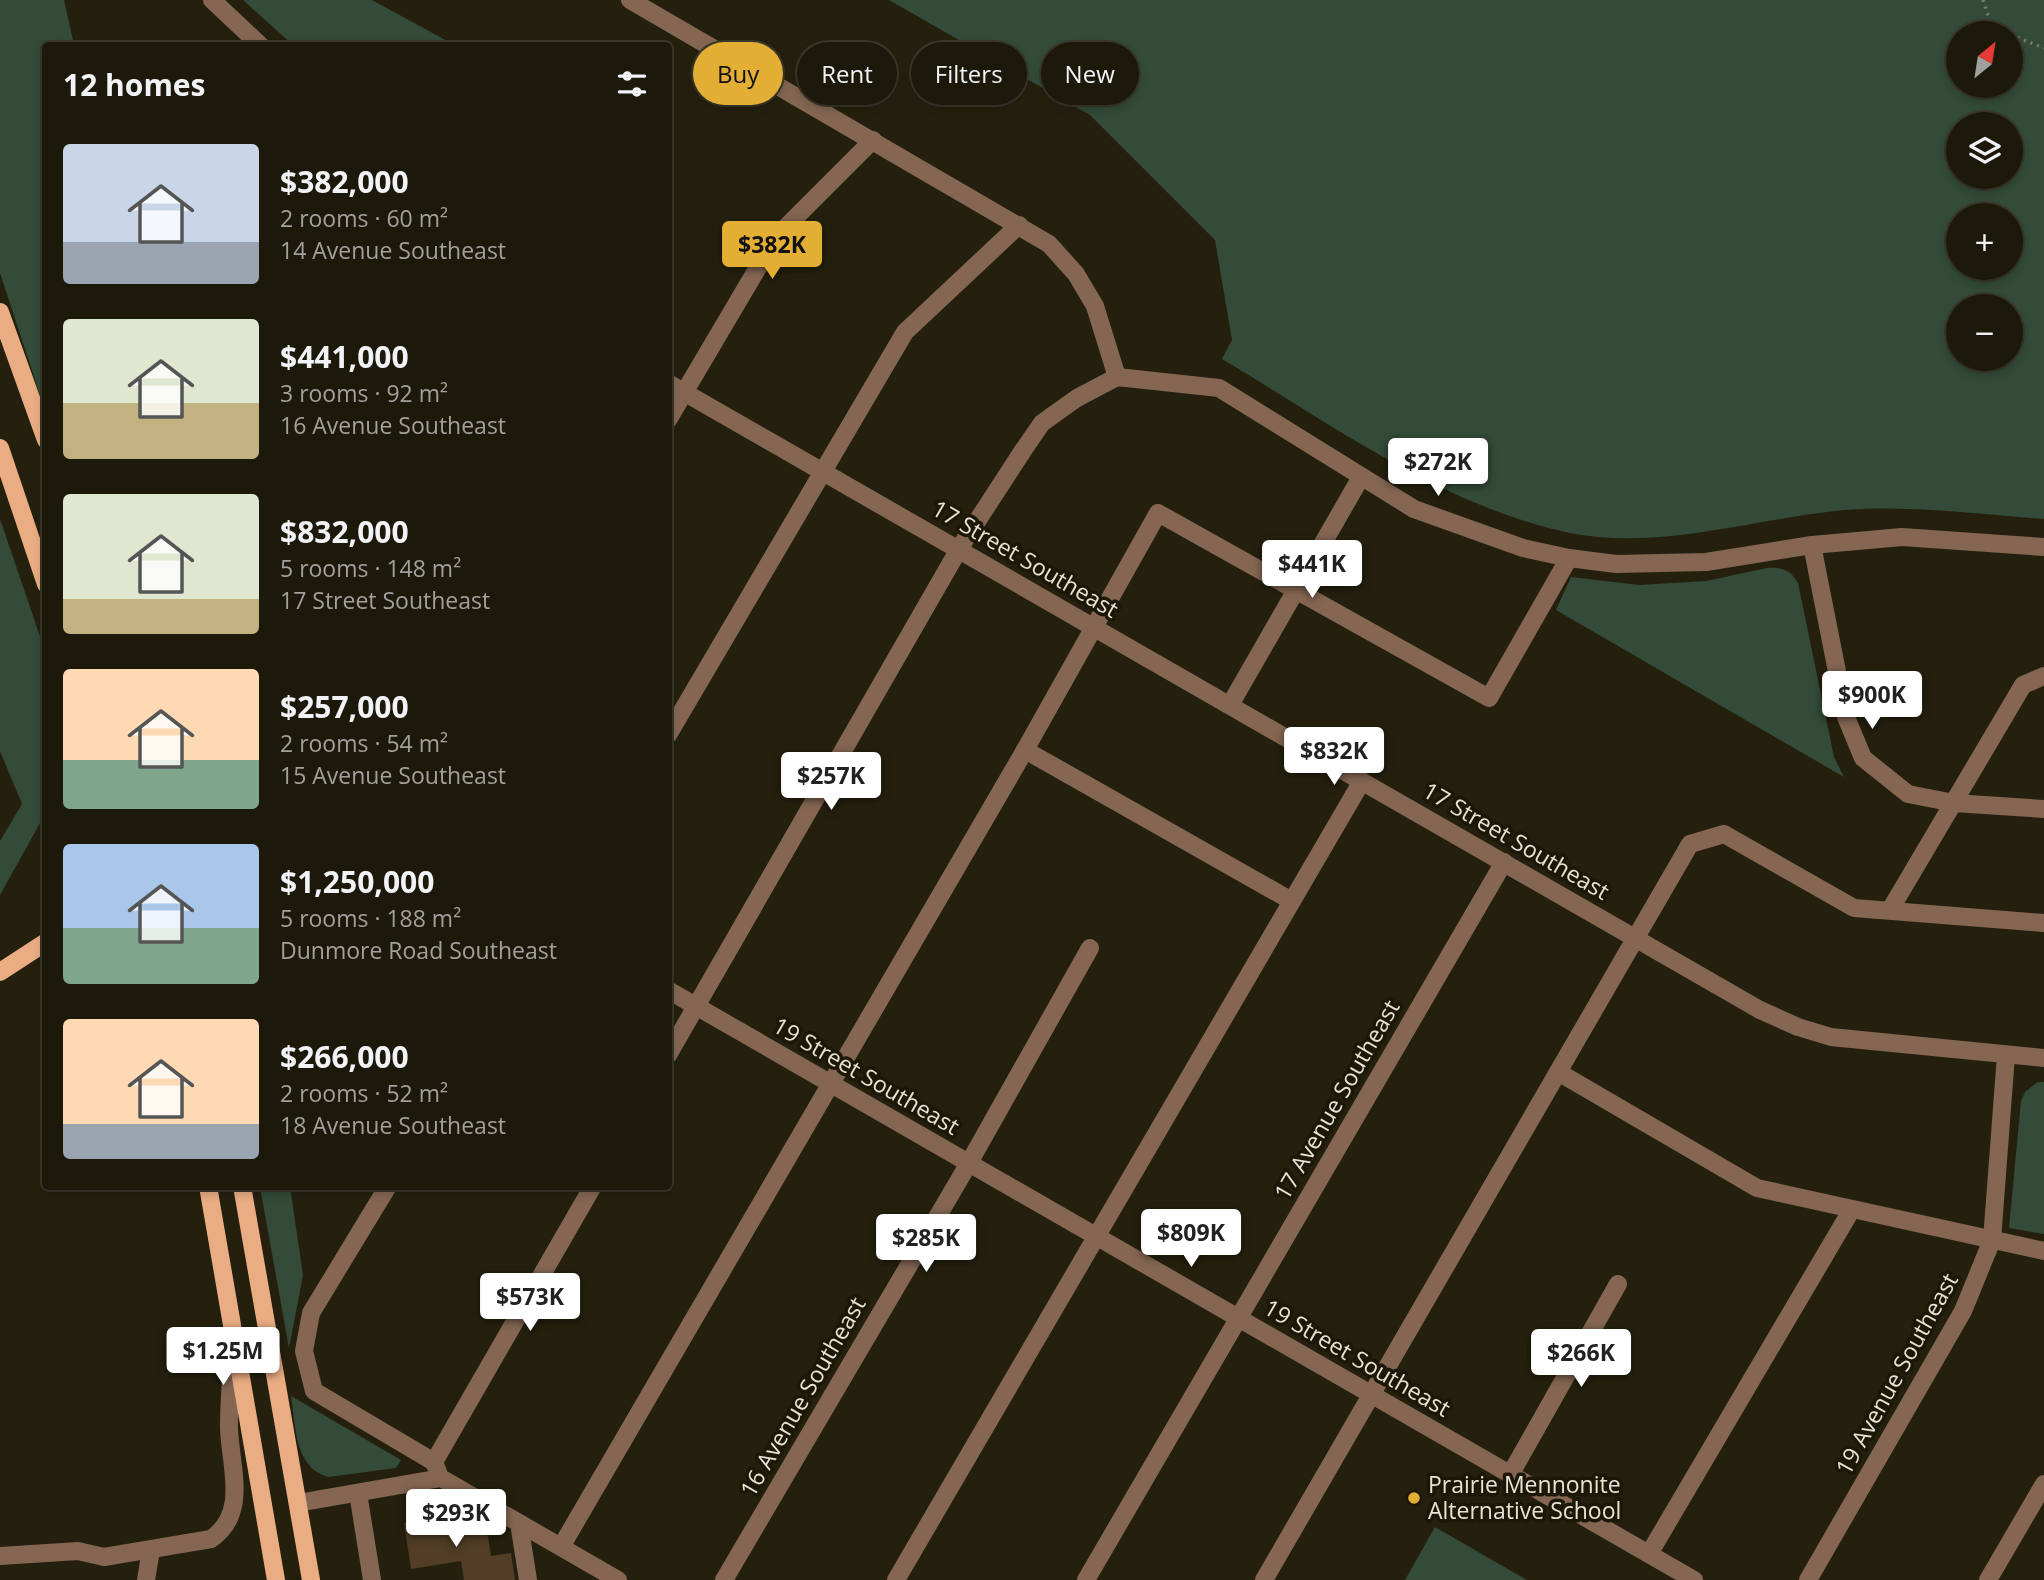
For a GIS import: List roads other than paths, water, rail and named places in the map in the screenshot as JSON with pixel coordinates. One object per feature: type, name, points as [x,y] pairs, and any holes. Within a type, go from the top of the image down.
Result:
[{"type":"main road","points":[[0,312],[42,429]]},
{"type":"main road","points":[[0,449],[42,572]]},
{"type":"main road","points":[[0,972],[42,945]]},
{"type":"main road","points":[[209,1190],[276,1580]]},
{"type":"main road","points":[[243,1190],[311,1580]]},
{"type":"street","points":[[212,0],[257,42]]},
{"type":"street","points":[[630,0],[1049,244],[1076,274],[1095,306],[1117,377]]},
{"type":"street","points":[[672,413],[776,237],[873,140]]},
{"type":"street","points":[[672,728],[905,332],[1019,225]]},
{"type":"street","points":[[672,1048],[959,550],[1042,423],[1077,398],[1117,377],[1219,387],[1414,509],[1523,548],[1569,558],[1616,564],[1706,562],[1812,545],[1902,537],[2044,547]]},
{"type":"street","name":"17 Street Southeast","points":[[672,385],[1760,1010],[1798,1027],[1831,1037],[2044,1058]]},
{"type":"street","points":[[1230,705],[1361,477]]},
{"type":"street","points":[[561,1547],[1025,750],[1158,513],[1489,698],[1569,558]]},
{"type":"street","points":[[1812,545],[1846,717],[1863,758],[1908,794],[1954,803],[2044,809]]},
{"type":"street","points":[[1890,910],[2023,685],[2044,676]]},
{"type":"street","points":[[1025,750],[1290,900]]},
{"type":"street","points":[[895,1580],[1098,1237],[1290,900],[1362,781]]},
{"type":"street","points":[[1264,1580],[1690,844],[1724,834],[1854,908],[2044,923]]},
{"type":"street","name":"17 Avenue Southeast","points":[[1086,1580],[1504,862]]},
{"type":"street","name":"16 Avenue Southeast","points":[[724,1580],[969,1163],[1090,948]]},
{"type":"street","name":"19 Street Southeast","points":[[672,992],[1694,1580]]},
{"type":"street","name":"19 Avenue Southeast","points":[[1808,1580],[1963,1311],[1992,1240],[2006,1055]]},
{"type":"street","points":[[1558,1072],[1756,1188],[2044,1251]]},
{"type":"street","points":[[386,1190],[311,1313],[304,1351],[314,1391],[519,1522],[618,1580]]},
{"type":"street","points":[[298,1503],[358,1493],[437,1470],[591,1190]]},
{"type":"street","points":[[1649,1554],[1852,1209]]},
{"type":"street","points":[[1510,1475],[1618,1284]]},
{"type":"street","points":[[0,1556],[78,1551],[104,1557],[211,1539],[225,1525],[235,1496],[229,1429],[233,1334]]},
{"type":"street","points":[[1988,1580],[2044,1484]]},
{"type":"street","points":[[358,1493],[372,1580]]},
{"type":"street","points":[[519,1522],[528,1580]]},
{"type":"street","points":[[146,1580],[151,1550]]},
{"type":"place","name":"Prairie Mennonite Alternative School","points":[[1414,1498]]}]
